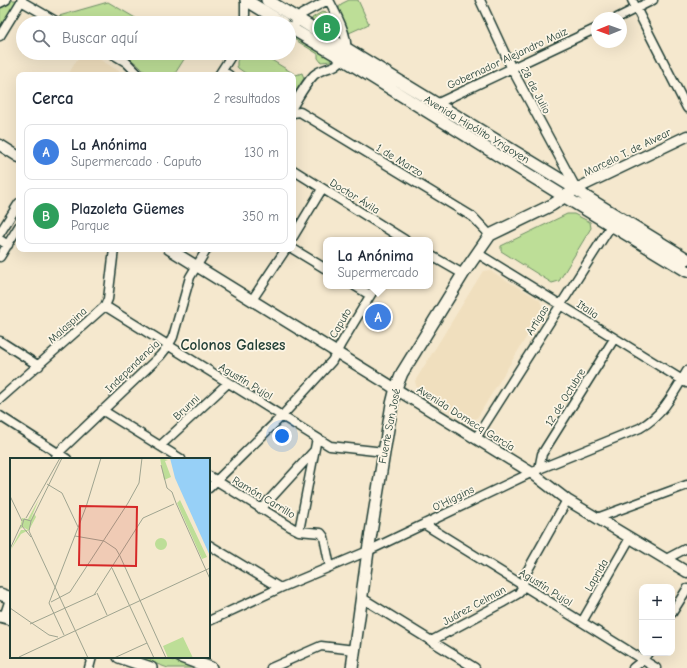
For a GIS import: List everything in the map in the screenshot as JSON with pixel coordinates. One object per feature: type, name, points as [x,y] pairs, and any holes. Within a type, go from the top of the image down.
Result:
[{"type":"main road","name":"Avenida Hipólito Yrigoyen","points":[[246,0],[272,16]]},
{"type":"main road","name":"Avenida Hipólito Yrigoyen","points":[[267,0],[293,16]]},
{"type":"main road","name":"Avenida Hipólito Yrigoyen","points":[[298,19],[345,54],[433,109],[565,197],[615,220],[687,259]]},
{"type":"main road","name":"Avenida Hipólito Yrigoyen","points":[[296,30],[345,54]]},
{"type":"main road","name":"Avenida Hipólito Yrigoyen","points":[[433,109],[576,189],[615,220],[687,271]]},
{"type":"main road","name":"Fuerte San José","points":[[352,668],[368,551],[384,452],[396,388],[402,373],[463,274],[490,235],[552,205],[576,189]]},
{"type":"main road","points":[[122,658],[151,668]]},
{"type":"main road","points":[[184,658],[212,668]]},
{"type":"street","points":[[0,3],[6,0]]},
{"type":"street","points":[[245,16],[246,0]]},
{"type":"street","points":[[296,102],[313,76],[320,70],[336,65],[345,54],[346,36],[329,0],[302,14],[298,19]]},
{"type":"street","name":"28 de Julio","points":[[480,0],[512,69],[576,189]]},
{"type":"street","points":[[632,0],[687,108]]},
{"type":"street","points":[[627,13],[653,0]]},
{"type":"street","points":[[0,36],[22,1],[47,16]]},
{"type":"street","name":"Gobernador Alejandro Maiz","points":[[433,109],[591,31]]},
{"type":"street","points":[[123,60],[136,72]]},
{"type":"street","points":[[224,72],[230,60]]},
{"type":"street","name":"1 de Marzo","points":[[296,113],[300,112],[473,217],[490,235]]},
{"type":"street","name":"Marcelo T. de Alvear","points":[[576,189],[687,136]]},
{"type":"street","points":[[0,145],[16,155]]},
{"type":"street","name":"Doctor Ávila","points":[[296,172],[400,237]]},
{"type":"street","points":[[296,232],[322,189]]},
{"type":"street","points":[[0,233],[16,207]]},
{"type":"street","name":"Artigas","points":[[476,438],[615,220]]},
{"type":"street","points":[[0,257],[16,231]]},
{"type":"street","points":[[0,240],[8,245]]},
{"type":"street","points":[[296,251],[323,266]]},
{"type":"street","points":[[105,306],[108,299],[114,252]]},
{"type":"street","name":"Avenida Domecq García","points":[[174,252],[476,438],[535,471],[567,500],[666,558],[687,572]]},
{"type":"street","name":"Independencia","points":[[56,456],[102,410],[160,356],[168,346],[173,337],[190,277],[205,252]]},
{"type":"street","points":[[252,300],[284,252]]},
{"type":"street","name":"Italia","points":[[477,253],[684,382]]},
{"type":"street","points":[[433,257],[463,274]]},
{"type":"street","points":[[360,289],[370,295]]},
{"type":"street","name":"Caputo","points":[[213,479],[282,416],[332,361],[374,289]]},
{"type":"street","name":"Agustín Pujol","points":[[105,306],[330,446],[384,452]]},
{"type":"street","name":"Malaspina","points":[[0,399],[105,306]]},
{"type":"street","name":"12 de Octubre","points":[[535,471],[542,454],[614,339]]},
{"type":"street","points":[[0,341],[39,366]]},
{"type":"street","name":"O'Higgins","points":[[210,621],[280,588],[368,551],[535,471],[647,424],[663,409],[684,382],[687,371]]},
{"type":"street","name":"Brunni","points":[[160,446],[228,383]]},
{"type":"street","points":[[102,410],[179,458]]},
{"type":"street","points":[[0,416],[56,456]]},
{"type":"street","points":[[298,531],[317,438]]},
{"type":"street","points":[[261,509],[314,450]]},
{"type":"street","name":"Ramón Carrillo","points":[[213,479],[298,531],[321,533],[324,537],[330,567]]},
{"type":"street","points":[[597,518],[687,485]]},
{"type":"street","name":"Juárez Celman","points":[[431,641],[519,593],[523,586],[525,575],[567,500]]},
{"type":"street","name":"Agustín Pujol","points":[[424,524],[582,622],[645,657],[656,668]]},
{"type":"street","name":"Laprida","points":[[582,622],[630,538]]},
{"type":"street","points":[[210,546],[280,588]]},
{"type":"street","points":[[666,558],[687,548]]},
{"type":"street","points":[[675,608],[687,588]]},
{"type":"street","points":[[5,617],[8,596]]},
{"type":"street","points":[[362,598],[475,668]]},
{"type":"street","points":[[271,668],[321,646],[355,650]]},
{"type":"street","points":[[633,668],[645,657]]},
{"type":"street","points":[[89,668],[92,658]]},
{"type":"shaded area","points":[[77,60],[101,60],[120,72],[70,72]]},
{"type":"shaded area","points":[[489,270],[540,300],[543,310],[477,418],[469,421],[417,389],[415,381],[483,271]]},
{"type":"green space","points":[[13,0],[16,0],[16,3],[0,27],[0,7]]},
{"type":"green space","points":[[349,0],[358,0],[369,24],[349,33],[338,10],[341,4]]},
{"type":"green space","points":[[108,2],[132,16],[59,16]]},
{"type":"green space","points":[[322,12],[328,14],[336,33],[334,35],[313,23],[312,18]]},
{"type":"green space","points":[[296,35],[331,57],[331,61],[321,62],[318,58],[318,54],[296,40]]},
{"type":"green space","points":[[132,60],[184,60],[176,72],[146,72]]},
{"type":"green space","points":[[271,60],[291,72],[244,72],[238,68],[237,61]]},
{"type":"green space","points":[[302,73],[304,78],[296,91],[296,75]]},
{"type":"green space","points":[[567,214],[574,214],[590,222],[591,228],[559,281],[552,283],[501,251],[501,246]]},
{"type":"green space","points":[[140,658],[166,658],[195,668],[168,668]]},
{"type":"place","name":"Plazoleta Güemes","points":[[327,28]]},
{"type":"place","name":"La Anónima","points":[[378,317]]},
{"type":"district","name":"Colonos Galeses","points":[[233,345]]}]
